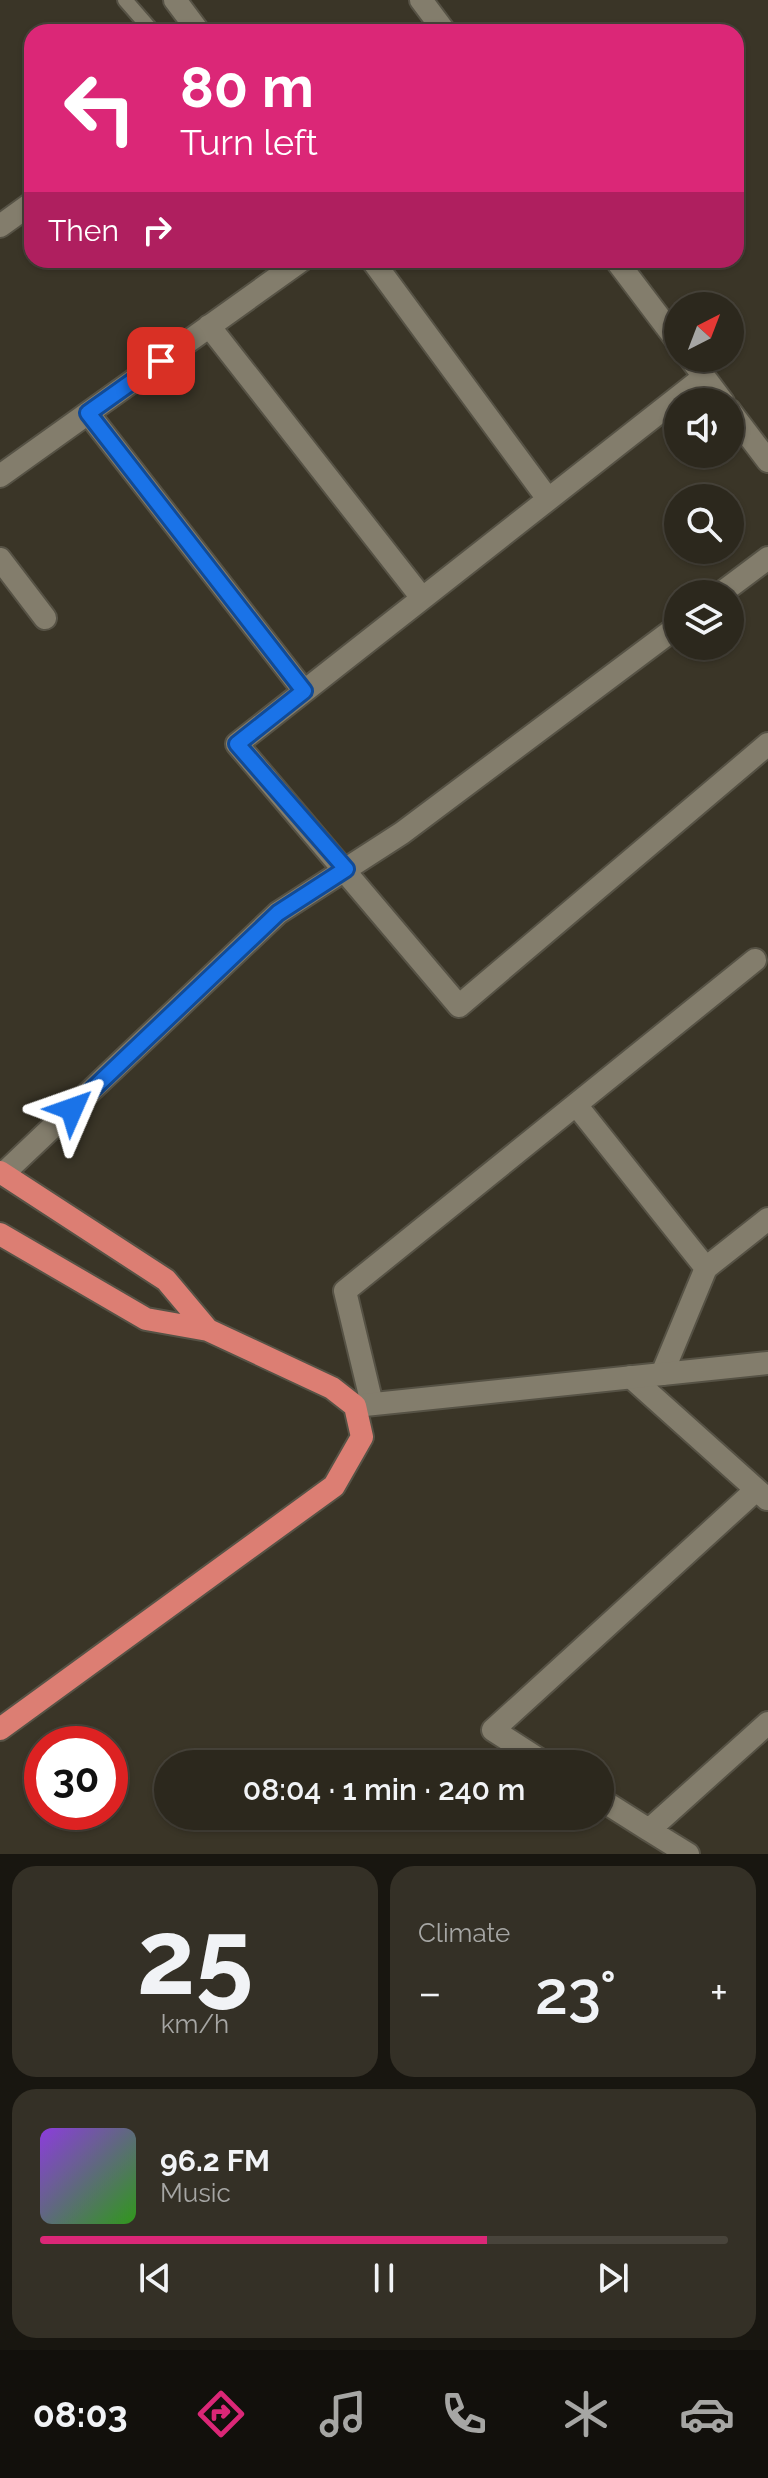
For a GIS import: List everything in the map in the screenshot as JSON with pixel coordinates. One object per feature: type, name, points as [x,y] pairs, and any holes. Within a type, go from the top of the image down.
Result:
[{"type":"highway","points":[[2,1173],[166,1280],[208,1330]]},
{"type":"highway","points":[[0,1234],[146,1319],[208,1330],[364,1405],[362,1437],[334,1486],[0,1729]]},
{"type":"street","points":[[175,0],[193,24]]},
{"type":"street","points":[[421,0],[439,24]]},
{"type":"street","points":[[0,226],[24,209]]},
{"type":"street","points":[[0,476],[291,268]]},
{"type":"street","points":[[378,268],[548,499]]},
{"type":"street","points":[[622,268],[664,323]]},
{"type":"street","points":[[209,326],[422,598]]},
{"type":"street","points":[[700,372],[712,388]]},
{"type":"street","points":[[704,377],[237,744],[459,1006],[768,744]]},
{"type":"street","points":[[88,413],[304,691]]},
{"type":"street","points":[[744,429],[768,461]]},
{"type":"street","points":[[739,580],[768,558]]},
{"type":"street","points":[[0,559],[45,618]]},
{"type":"street","points":[[2,1173],[278,913],[402,833],[664,636]]},
{"type":"street","points":[[755,960],[345,1291],[364,1405],[768,1363]]},
{"type":"street","points":[[577,1106],[706,1268]]},
{"type":"street","points":[[662,1374],[706,1268],[768,1219]]},
{"type":"street","points":[[524,1750],[493,1730],[762,1495],[631,1377]]},
{"type":"street","points":[[649,1830],[768,1723]]},
{"type":"street","points":[[614,1808],[688,1854]]},
{"type":"lane","points":[[125,0],[146,24]]},
{"type":"route","points":[[72,1109],[278,913],[346,869],[237,744],[304,691],[88,413],[161,361]]}]
